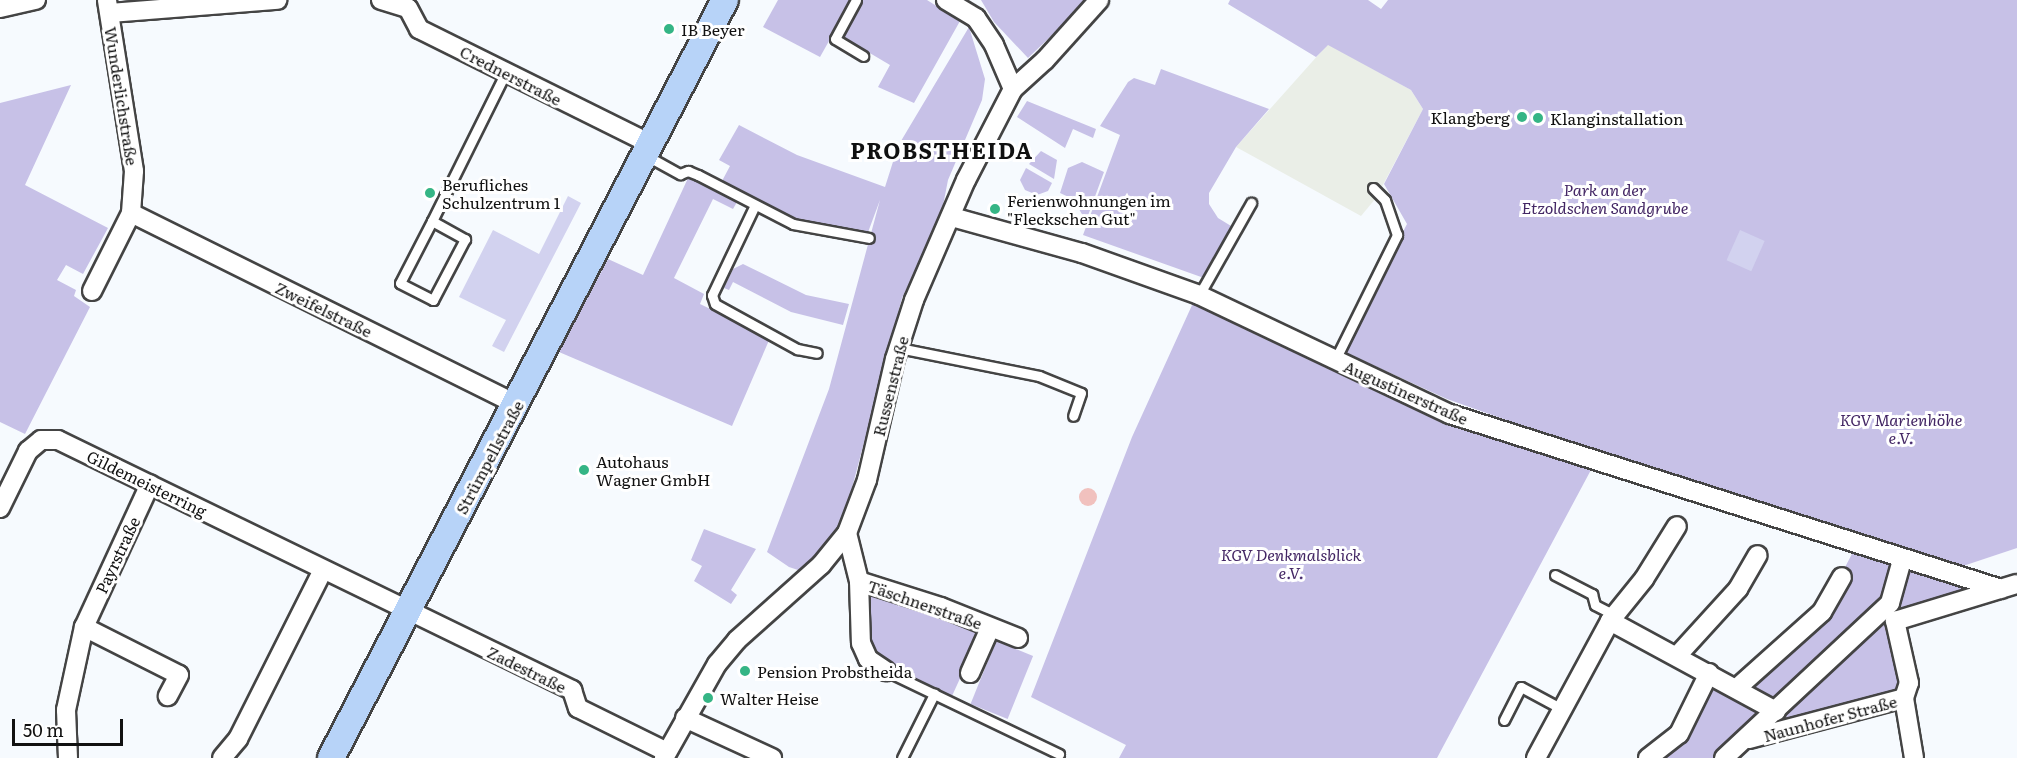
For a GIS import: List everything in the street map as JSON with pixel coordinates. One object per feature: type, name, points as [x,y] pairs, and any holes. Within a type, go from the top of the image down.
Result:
[{"type":"street","points":[[0,8],[36,0]]},
{"type":"street","points":[[108,6],[277,0]]},
{"type":"street","name":"Crednerstraße","points":[[381,0],[409,4],[419,29],[506,72],[648,150]]},
{"type":"street","points":[[946,0],[976,18],[994,45],[1013,89]]},
{"type":"street","name":"Russenstraße","points":[[665,755],[717,664],[737,640],[821,565],[847,533],[867,480],[899,348],[914,300],[966,180],[1013,89],[1046,60],[1099,0]]},
{"type":"street","name":"Strümpellstraße","points":[[331,758],[517,405],[724,2]]},
{"type":"street","name":"Wunderlichstraße","points":[[92,291],[131,213],[132,139],[108,6]]},
{"type":"street","name":"Zweifelstraße","points":[[131,213],[517,405]]},
{"type":"street","name":"Augustinerstraße","points":[[951,217],[1082,253],[1199,295],[1450,414],[1902,560]]},
{"type":"street","name":"Gildemeisterring","points":[[0,508],[28,451],[41,440],[58,440],[408,611]]},
{"type":"street","name":"Payrstraße","points":[[68,758],[66,710],[84,627],[150,484]]},
{"type":"street","points":[[1536,758],[1612,618],[1644,579],[1677,526]]},
{"type":"street","name":"Täschnerstraße","points":[[847,533],[859,581],[861,643],[868,659],[886,671]]},
{"type":"street","points":[[1677,656],[1738,589],[1758,555]]},
{"type":"street","points":[[1890,603],[1902,560],[2009,587]]},
{"type":"street","points":[[223,758],[238,738],[323,570]]},
{"type":"street","points":[[1737,688],[1822,612],[1842,577]]},
{"type":"street","name":"Täschnerstraße","points":[[859,581],[941,607],[1018,638]]},
{"type":"street","points":[[1895,621],[2009,587]]},
{"type":"street","name":"Naunhofer Straße","points":[[1724,758],[1746,740],[1890,603]]},
{"type":"street","name":"Zadestraße","points":[[408,611],[572,690],[578,708],[665,755]]},
{"type":"street","points":[[1612,618],[1776,711]]},
{"type":"street","name":"Naunhofer Straße","points":[[1746,740],[1904,698],[1909,683],[1895,621]]},
{"type":"street","points":[[84,627],[179,675],[168,696]]},
{"type":"street","name":"Täschnerstraße","points":[[970,673],[990,628]]},
{"type":"street","points":[[1648,758],[1679,734],[1708,673]]},
{"type":"street","points":[[1904,698],[1914,758]]},
{"type":"street","points":[[685,718],[772,758]]},
{"type":"lane","points":[[856,0],[835,39],[863,56]]},
{"type":"lane","points":[[432,221],[465,238],[433,300],[400,283],[506,72]]},
{"type":"lane","points":[[648,150],[680,174],[688,171],[698,175],[793,224],[869,238]]},
{"type":"lane","points":[[1335,360],[1398,235],[1385,200],[1373,188]]},
{"type":"lane","points":[[1199,295],[1251,203]]},
{"type":"lane","points":[[755,205],[712,295],[721,310],[797,349],[816,353]]},
{"type":"lane","points":[[899,348],[1039,376],[1081,393],[1073,416]]},
{"type":"lane","points":[[1555,575],[1592,594],[1595,605],[1612,618]]},
{"type":"lane","points":[[1890,603],[1895,621]]},
{"type":"lane","points":[[886,671],[1059,754]]},
{"type":"lane","points":[[1504,720],[1521,687],[1562,709]]},
{"type":"lane","points":[[902,758],[934,694]]},
{"type":"shaded area","points":[[1328,44],[1411,90],[1423,109],[1376,198],[1361,216],[1236,147]]},
{"type":"shaded area","points":[[568,196],[581,203],[504,352],[492,346],[506,320],[459,297],[493,230],[539,254]]},
{"type":"shaded area","points":[[1740,230],[1765,241],[1751,271],[1727,260]]},
{"type":"shaded area","points":[[1088,488],[1094,491],[1097,497],[1094,503],[1088,506],[1082,503],[1079,497],[1082,491]]},
{"type":"green space","points":[[778,0],[852,0],[820,57],[763,27]]},
{"type":"green space","points":[[863,0],[927,0],[960,21],[914,103],[878,87],[890,65],[841,36]]},
{"type":"green space","points":[[981,0],[1089,0],[1028,58],[994,22]]},
{"type":"green space","name":"Park an der Etzoldschen Sandgrube","points":[[1230,0],[1368,0],[1381,9],[1388,0],[2017,0],[2017,548],[1960,567],[1600,453],[1447,399],[1342,351],[1407,224],[1384,184],[1423,109],[1411,90],[1328,45],[1316,57],[1228,4]]},
{"type":"green space","points":[[969,27],[985,79],[982,100],[948,180],[940,221],[902,298],[847,507],[837,530],[815,560],[801,571],[789,567],[767,552],[829,389],[880,200],[867,235],[794,220],[722,181],[730,166],[719,160],[739,125],[797,155],[885,187],[898,146]]},
{"type":"green space","points":[[1161,69],[1269,109],[1236,147],[1209,193],[1209,204],[1218,218],[1236,229],[1204,278],[1083,235],[1120,135],[1100,126],[1128,82],[1134,78],[1155,85]]},
{"type":"green space","points":[[71,85],[25,185],[108,228],[83,274],[66,265],[57,280],[76,290],[74,296],[90,307],[25,434],[0,422],[0,103]]},
{"type":"green space","points":[[1027,101],[1096,129],[1093,138],[1073,129],[1065,148],[1017,117]]},
{"type":"green space","points":[[1041,151],[1057,160],[1054,179],[1029,164]]},
{"type":"green space","points":[[1082,162],[1104,172],[1086,221],[1073,199],[1060,193],[1068,168]]},
{"type":"green space","points":[[1026,168],[1052,183],[1048,191],[1037,195],[1025,190],[1020,180]]},
{"type":"green space","points":[[689,176],[737,202],[733,209],[713,199],[674,278],[704,294],[700,304],[770,338],[732,426],[559,352],[608,259],[643,275]]},
{"type":"green space","points":[[743,264],[806,295],[849,304],[843,325],[791,312],[733,282],[729,290],[724,288],[733,269]]},
{"type":"green space","name":"KGV Denkmalsblick e.V.","points":[[1193,303],[1447,422],[1592,468],[1437,758],[1119,758],[1126,745],[1031,697],[1132,437]]},
{"type":"green space","points":[[704,529],[756,549],[731,590],[737,595],[731,604],[694,581],[702,566],[691,560]]},
{"type":"green space","points":[[1856,546],[2001,589],[1895,621],[1904,698],[1746,740],[1724,758],[1648,758],[1679,734],[1709,673],[1737,688],[1822,612]]},
{"type":"green space","points":[[869,592],[982,630],[952,696],[888,669],[871,651]]},
{"type":"green space","points":[[996,641],[1033,656],[1008,719],[971,704]]},
{"type":"place","name":"IB Beyer","points":[[669,29]]},
{"type":"place","name":"Klangberg","points":[[1522,117]]},
{"type":"place","name":"Klanginstallation","points":[[1538,118]]},
{"type":"place","name":"Berufliches Schulzentrum 1","points":[[430,193]]},
{"type":"place","name":"Ferienwohnungen im \"Fleckschen Gut\"","points":[[995,209]]},
{"type":"place","name":"Autohaus Wagner GmbH","points":[[584,470]]},
{"type":"place","name":"Pension Probstheida","points":[[745,671]]},
{"type":"place","name":"Walter Heise","points":[[708,698]]},
{"type":"district","name":"PROBSTHEIDA","points":[[942,150]]},
{"type":"park label","name":"KGV Marienhöhe e.V.","points":[[1901,428]]}]
